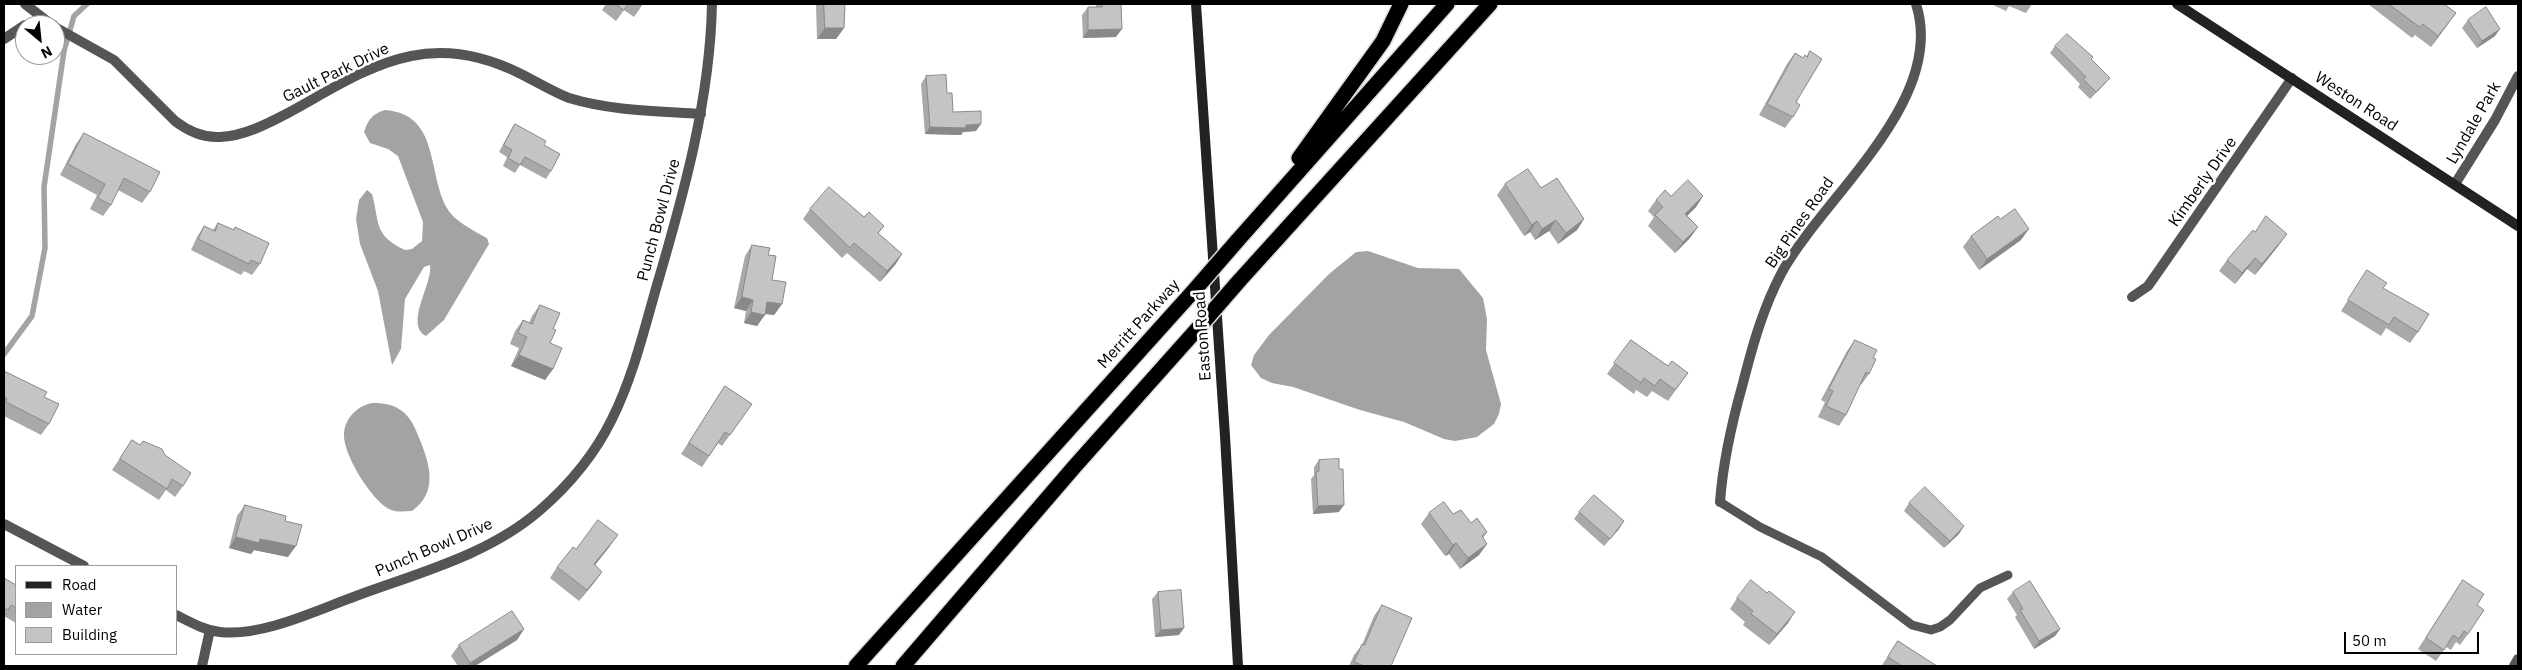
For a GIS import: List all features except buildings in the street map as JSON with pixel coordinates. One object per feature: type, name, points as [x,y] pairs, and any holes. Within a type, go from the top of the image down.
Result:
[{"type":"highway","points":[[1237,241],[1383,41],[1401,4]]},
{"type":"highway","name":"Merritt Parkway","points":[[856,666],[1198,286],[1447,4]]},
{"type":"highway","points":[[904,666],[1075,466],[1199,327],[1238,280],[1490,4]]},
{"type":"main road","name":"Easton Road","points":[[1196,4],[1226,446],[1238,666]]},
{"type":"main road","name":"Weston Road","points":[[2177,4],[2518,226]]},
{"type":"street","name":"Gault Park Drive","points":[[25,4],[38,15]]},
{"type":"street","points":[[701,114],[706,82],[712,4]]},
{"type":"street","name":"Big Pines Road","points":[[1720,502],[1722,475],[1729,435],[1758,325],[1783,271],[1802,241],[1884,133],[1905,101],[1920,57],[1922,28],[1916,4]]},
{"type":"street","points":[[4,39],[15,32]]},
{"type":"street","name":"Gault Park Drive","points":[[65,32],[122,67],[181,126],[208,136],[227,136],[250,130],[376,67],[400,58],[432,53],[462,54],[485,59],[568,97],[604,107],[701,114]]},
{"type":"street","name":"Lyndale Park","points":[[2456,184],[2495,120],[2518,76]]},
{"type":"street","name":"Kimberly Drive","points":[[2132,297],[2148,286],[2160,270],[2292,78]]},
{"type":"street","name":"Punch Bowl Drive","points":[[178,616],[210,630],[234,632],[269,626],[318,610],[473,551],[510,532],[539,511],[576,473],[612,420],[629,378],[680,206],[701,114]]},
{"type":"street","points":[[4,524],[82,565]]},
{"type":"street","points":[[202,666],[210,630]]},
{"type":"street","points":[[2514,666],[2518,659]]},
{"type":"lane","points":[[1720,502],[1760,527],[1822,557],[1912,626],[1931,630],[1940,627],[1950,620],[1980,588],[2008,575]]},
{"type":"water","points":[[385,110],[403,114],[415,122],[424,134],[429,147],[441,194],[450,213],[470,229],[487,238],[489,244],[444,320],[426,336],[420,330],[418,323],[418,313],[430,273],[430,265],[424,267],[405,299],[401,349],[392,365],[378,291],[360,244],[356,219],[359,200],[367,190],[372,194],[379,227],[387,239],[405,250],[412,249],[422,241],[423,222],[398,156],[388,149],[370,143],[364,132],[371,118]]},
{"type":"water","points":[[1368,251],[1418,268],[1459,269],[1483,298],[1487,319],[1486,350],[1501,404],[1494,424],[1477,437],[1455,441],[1444,439],[1404,422],[1360,410],[1293,387],[1272,383],[1261,378],[1251,365],[1254,355],[1269,335],[1329,274],[1356,252]]},
{"type":"water","points":[[372,403],[391,405],[405,414],[413,424],[424,449],[429,468],[429,487],[420,504],[412,511],[395,511],[382,504],[367,487],[348,453],[344,435],[346,424],[352,414],[361,407]]},
{"type":"waterway","points":[[4,354],[32,316],[45,248],[44,187],[64,51],[74,16],[87,4]]}]
